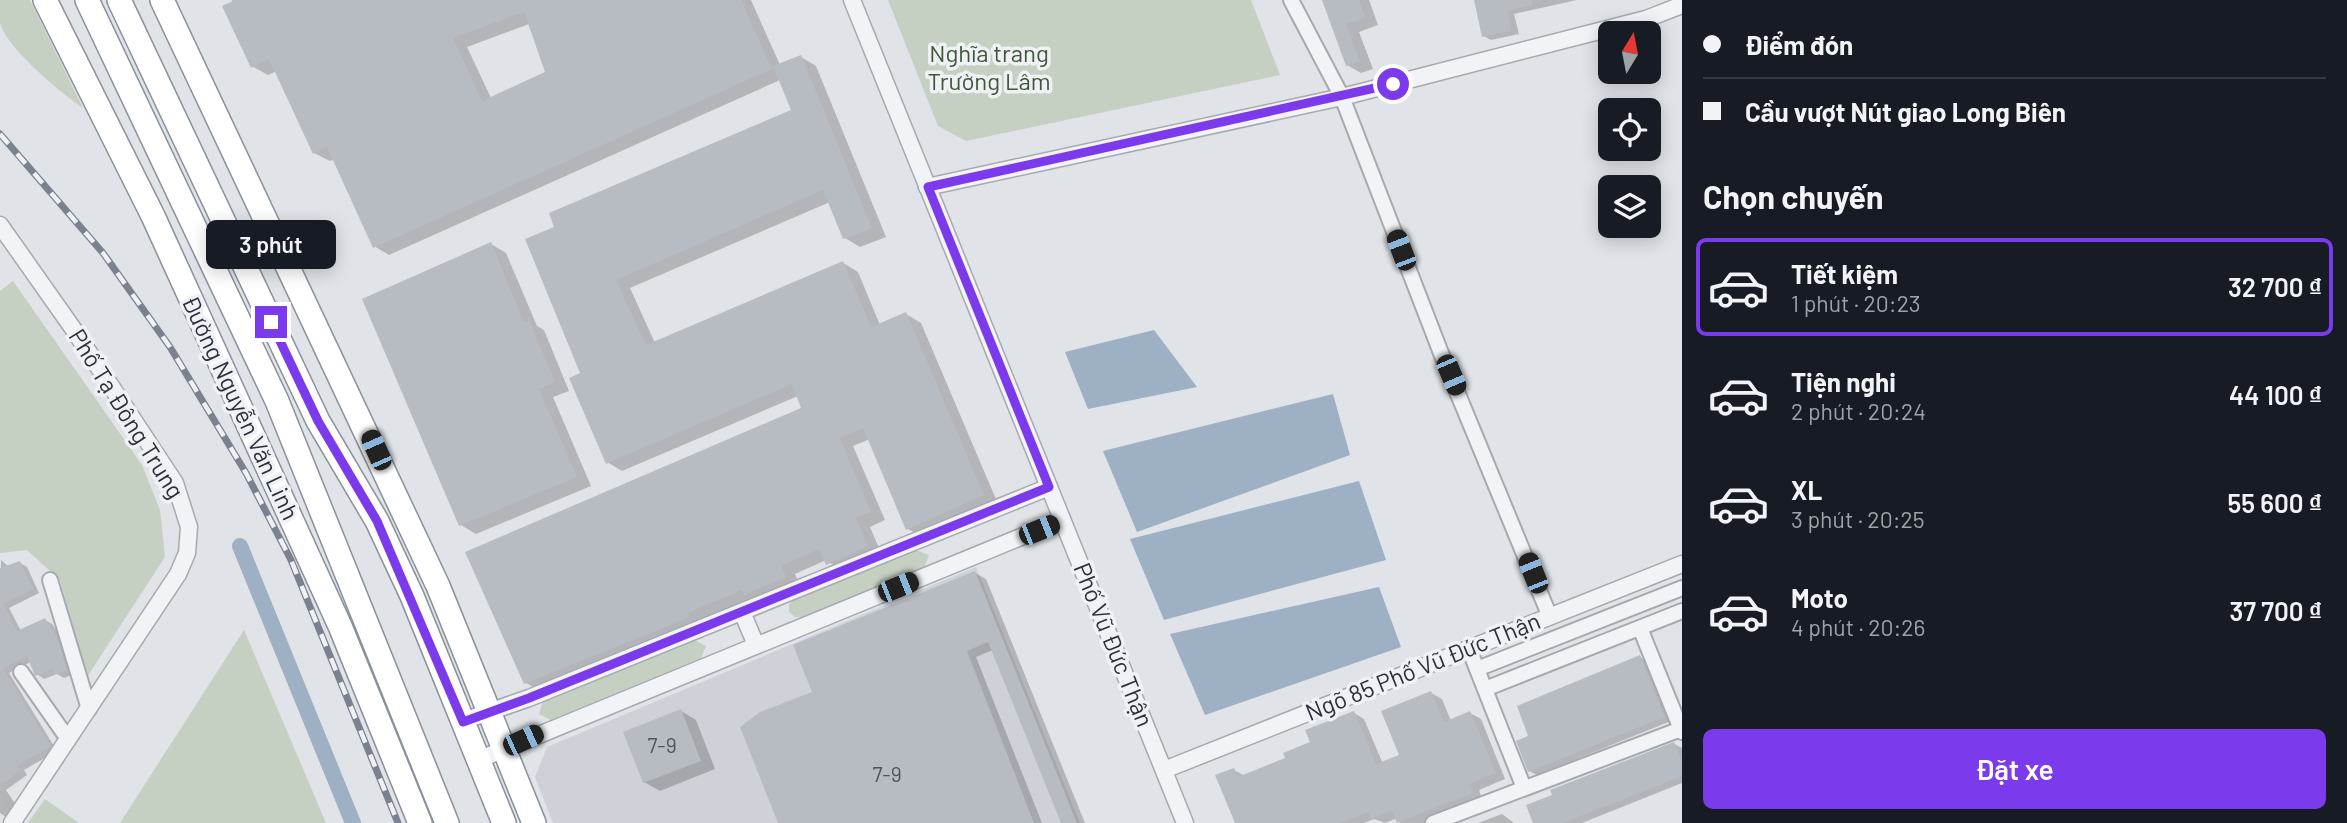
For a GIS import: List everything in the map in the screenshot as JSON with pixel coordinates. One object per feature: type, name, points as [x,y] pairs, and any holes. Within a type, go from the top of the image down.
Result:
[{"type":"highway","name":"Đường Nguyễn Văn Linh","points":[[45,0],[153,216],[334,614],[420,823]]},
{"type":"highway","name":"Đường Nguyễn Văn Linh","points":[[87,0],[277,401],[447,823]]},
{"type":"highway","points":[[119,0],[318,421],[377,521],[504,823]]},
{"type":"highway","points":[[162,0],[438,586],[534,823]]},
{"type":"highway","points":[[352,400],[377,521]]},
{"type":"street","name":"Phố Vũ Đức Thận","points":[[852,0],[1185,823]]},
{"type":"street","points":[[1291,0],[1342,97],[1441,353],[1550,617]]},
{"type":"street","points":[[928,187],[1342,97],[1646,19],[1682,5]]},
{"type":"street","name":"Phố Tạ Đông Trung","points":[[0,225],[74,330],[175,483],[189,527],[187,553],[178,574],[12,823]]},
{"type":"street","points":[[463,722],[488,710],[529,698],[1049,487]]},
{"type":"street","points":[[478,760],[1062,520]]},
{"type":"street","name":"Ngõ 85 Phố Vũ Đức Thận","points":[[1164,771],[1682,564]]},
{"type":"street","points":[[50,580],[89,709]]},
{"type":"street","points":[[1477,669],[1682,588]]},
{"type":"street","points":[[1485,689],[1682,611]]},
{"type":"street","points":[[742,612],[756,645]]},
{"type":"street","points":[[1433,823],[1681,731],[1640,628]]},
{"type":"street","points":[[1469,649],[1524,788]]},
{"type":"street","points":[[21,672],[68,739]]},
{"type":"shaded area","points":[[976,567],[1080,823],[553,823],[535,777],[547,747]]},
{"type":"green space","points":[[0,0],[30,0],[83,108],[49,81],[12,44],[0,22]]},
{"type":"green space","name":"Nghĩa trang Trường Lâm","points":[[888,0],[1251,0],[1280,75],[966,141],[938,126]]},
{"type":"green space","points":[[13,281],[142,465],[160,510],[165,557],[87,677],[60,580],[27,550],[0,553],[0,291]]},
{"type":"green space","points":[[916,550],[929,555],[924,568],[803,617],[795,617],[789,612],[789,604],[796,598]]},
{"type":"green space","points":[[244,630],[326,823],[120,823]]},
{"type":"green space","points":[[694,640],[706,646],[701,658],[551,720],[539,714],[543,701]]},
{"type":"green space","points":[[45,799],[79,823],[28,823]]},
{"type":"water","points":[[1154,330],[1197,387],[1088,409],[1065,352]]},
{"type":"water","points":[[1333,394],[1350,455],[1137,532],[1103,451]]},
{"type":"water","points":[[1359,481],[1386,560],[1164,620],[1130,539]]},
{"type":"water","points":[[1379,587],[1401,647],[1205,715],[1170,634]]},
{"type":"building","points":[[235,0],[741,0],[772,69],[373,248],[327,147],[313,154],[269,59],[251,68],[222,6]],"holes":[[[524,12],[545,72],[482,101],[453,38]]]},
{"type":"building","points":[[1322,0],[1359,0],[1365,18],[1346,24],[1360,61],[1346,66]]},
{"type":"building","points":[[1474,0],[1532,0],[1532,5],[1507,11],[1512,31],[1482,37]]},
{"type":"building","points":[[801,55],[872,228],[843,239],[823,190],[616,280],[646,345],[843,261],[871,327],[906,312],[984,495],[906,530],[863,428],[840,438],[871,512],[856,518],[868,546],[826,565],[819,549],[781,566],[786,577],[744,595],[742,590],[688,613],[690,617],[524,684],[465,552],[801,408],[792,384],[606,464],[569,378],[580,373],[525,239],[554,227],[549,213],[791,110],[773,66]]},
{"type":"building","points":[[491,242],[524,322],[529,320],[555,382],[539,389],[577,477],[459,526],[362,299]]},
{"type":"building","points":[[20,561],[33,589],[3,604],[17,631],[45,618],[57,638],[67,670],[55,674],[53,669],[35,676],[27,656],[3,669],[51,746],[17,766],[21,770],[0,786],[0,568]]},
{"type":"building","points":[[975,571],[1077,823],[1061,823],[988,642],[967,651],[1034,823],[778,823],[740,727],[760,712],[812,692],[793,645]]},
{"type":"building","points":[[1640,655],[1664,717],[1528,772],[1516,741],[1528,736],[1517,706]]},
{"type":"building","points":[[1431,691],[1444,722],[1470,711],[1485,746],[1496,773],[1469,784],[1473,793],[1397,823],[1392,811],[1371,819],[1368,812],[1340,823],[1235,823],[1215,775],[1234,768],[1238,777],[1285,758],[1283,753],[1310,742],[1305,730],[1354,711],[1376,764],[1399,755],[1381,711]]},
{"type":"building","points":[[681,709],[701,761],[643,783],[623,732]]},
{"type":"building","points":[[1674,742],[1682,761],[1682,776],[1563,823],[1533,823],[1526,805],[1552,795],[1550,790]]},
{"type":"waterway","points":[[240,546],[353,823]]},
{"type":"railway","points":[[0,134],[103,253],[170,347],[246,473],[291,560],[398,823]]},
{"type":"route","points":[[271,322],[318,421],[377,521],[412,596],[463,722],[488,710],[529,698],[1049,487],[928,187],[1393,84]]}]
